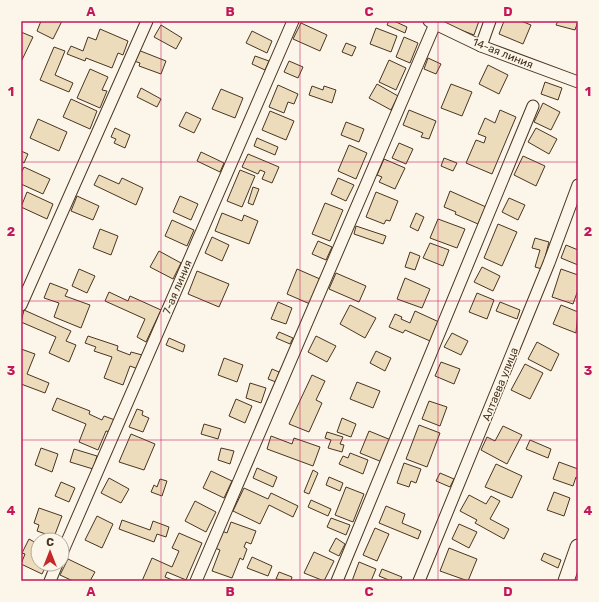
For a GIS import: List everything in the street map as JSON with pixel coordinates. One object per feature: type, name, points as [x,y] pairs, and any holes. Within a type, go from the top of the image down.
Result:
[{"type":"street","points":[[21,305],[147,21]]},
{"type":"street","name":"7-ая линия","points":[[70,535],[293,21]]},
{"type":"street","points":[[481,46],[490,21]]},
{"type":"street","points":[[196,581],[432,22]]},
{"type":"street","name":"14-ая линия","points":[[432,22],[481,46],[578,82]]},
{"type":"street","points":[[337,581],[533,106]]},
{"type":"street","name":"Алтаева улица","points":[[420,581],[549,263],[578,185]]},
{"type":"street","points":[[566,581],[578,547]]},
{"type":"building","points":[[41,21],[62,21],[53,39],[37,31]]},
{"type":"building","points":[[389,21],[394,21],[407,27],[405,33],[387,25]]},
{"type":"building","points":[[447,21],[479,21],[474,35],[445,24]]},
{"type":"building","points":[[504,21],[521,21],[531,25],[523,44],[499,34]]},
{"type":"building","points":[[558,21],[578,21],[575,30],[556,25]]},
{"type":"building","points":[[301,23],[327,35],[320,51],[293,39]]},
{"type":"building","points":[[161,25],[182,38],[176,49],[154,37]]},
{"type":"building","points":[[376,28],[397,36],[391,52],[370,44]]},
{"type":"building","points":[[100,29],[128,41],[123,55],[118,53],[112,68],[86,58],[85,61],[67,54],[71,46],[83,51],[88,37],[96,40]]},
{"type":"building","points":[[252,31],[272,41],[267,53],[246,43]]},
{"type":"building","points":[[21,32],[33,37],[21,62]]},
{"type":"building","points":[[404,37],[418,43],[410,63],[396,57]]},
{"type":"building","points":[[346,43],[356,47],[352,56],[342,52]]},
{"type":"building","points":[[54,47],[65,51],[55,75],[73,83],[69,92],[40,80]]},
{"type":"building","points":[[138,50],[166,61],[161,74],[139,66],[140,63],[134,61]]},
{"type":"building","points":[[255,56],[269,61],[265,70],[252,64]]},
{"type":"building","points":[[428,58],[441,64],[436,74],[424,69]]},
{"type":"building","points":[[389,60],[406,68],[396,90],[379,82]]},
{"type":"building","points":[[289,61],[303,67],[298,78],[284,72]]},
{"type":"building","points":[[488,65],[508,75],[499,94],[479,84]]},
{"type":"building","points":[[90,69],[108,77],[102,90],[107,91],[100,108],[77,98]]},
{"type":"building","points":[[545,82],[562,88],[558,100],[541,94]]},
{"type":"building","points":[[377,84],[398,96],[391,110],[369,98]]},
{"type":"building","points":[[451,84],[472,92],[462,116],[441,108]]},
{"type":"building","points":[[278,85],[298,94],[294,104],[288,102],[284,113],[269,107]]},
{"type":"building","points":[[312,86],[323,90],[324,86],[336,90],[332,103],[309,95]]},
{"type":"building","points":[[141,88],[161,99],[157,107],[137,97]]},
{"type":"building","points":[[221,89],[243,98],[235,118],[212,109]]},
{"type":"building","points":[[71,99],[97,111],[90,129],[63,117]]},
{"type":"building","points":[[543,103],[560,112],[551,130],[534,122]]},
{"type":"building","points":[[409,110],[436,121],[429,139],[421,137],[423,133],[403,125]]},
{"type":"building","points":[[500,110],[516,117],[492,174],[466,163],[476,140],[484,143],[486,137],[478,134],[485,118],[495,123]]},
{"type":"building","points":[[270,111],[294,121],[286,140],[262,130]]},
{"type":"building","points":[[186,112],[201,119],[194,133],[179,126]]},
{"type":"building","points":[[38,119],[67,132],[59,151],[30,138]]},
{"type":"building","points":[[346,122],[364,129],[359,142],[341,135]]},
{"type":"building","points":[[115,128],[130,135],[125,148],[114,143],[116,139],[111,137]]},
{"type":"building","points":[[536,128],[557,139],[549,154],[528,142]]},
{"type":"building","points":[[257,138],[278,147],[275,155],[254,146]]},
{"type":"building","points":[[399,143],[413,149],[406,164],[392,158]]},
{"type":"building","points":[[349,145],[367,153],[356,179],[338,171]]},
{"type":"building","points":[[21,151],[28,154],[24,163],[21,161]]},
{"type":"building","points":[[201,152],[224,163],[220,172],[197,161]]},
{"type":"building","points":[[248,154],[279,167],[272,183],[262,179],[265,172],[260,170],[258,174],[242,167]]},
{"type":"building","points":[[523,156],[545,166],[536,186],[514,175]]},
{"type":"building","points":[[444,158],[457,163],[453,171],[441,166]]},
{"type":"building","points":[[384,159],[405,168],[395,189],[379,182],[382,177],[377,175]]},
{"type":"building","points":[[24,167],[50,179],[43,194],[21,184],[21,173]]},
{"type":"building","points":[[240,170],[255,176],[242,207],[227,201]]},
{"type":"building","points":[[99,175],[119,184],[122,178],[143,188],[136,205],[94,185]]},
{"type":"building","points":[[338,178],[354,185],[346,201],[331,194]]},
{"type":"building","points":[[253,187],[259,189],[253,205],[248,203]]},
{"type":"building","points":[[450,191],[486,207],[478,224],[455,214],[456,212],[444,207]]},
{"type":"building","points":[[27,192],[53,204],[47,219],[21,207]]},
{"type":"building","points":[[376,192],[398,201],[390,221],[386,220],[384,224],[366,217]]},
{"type":"building","points":[[77,196],[99,206],[93,220],[71,211]]},
{"type":"building","points":[[180,196],[198,204],[191,220],[173,212]]},
{"type":"building","points":[[509,198],[525,205],[518,220],[502,212]]},
{"type":"building","points":[[325,203],[343,210],[330,241],[312,234]]},
{"type":"building","points":[[222,213],[242,221],[244,215],[258,221],[249,244],[215,231]]},
{"type":"building","points":[[416,213],[424,217],[418,231],[410,227]]},
{"type":"building","points":[[438,219],[465,229],[457,248],[430,238]]},
{"type":"building","points":[[172,220],[194,230],[187,246],[165,236]]},
{"type":"building","points":[[498,224],[517,232],[502,266],[484,258]]},
{"type":"building","points":[[356,226],[386,236],[383,244],[354,234]]},
{"type":"building","points":[[100,229],[118,236],[111,255],[93,248]]},
{"type":"building","points":[[212,237],[229,245],[222,261],[205,253]]},
{"type":"building","points":[[535,238],[549,242],[542,269],[535,267],[540,250],[532,248]]},
{"type":"building","points":[[318,241],[332,247],[326,260],[312,254]]},
{"type":"building","points":[[430,243],[449,250],[443,266],[423,258]]},
{"type":"building","points":[[566,245],[578,250],[578,265],[561,258]]},
{"type":"building","points":[[159,251],[181,263],[173,279],[150,267]]},
{"type":"building","points":[[410,252],[420,256],[415,270],[405,267]]},
{"type":"building","points":[[482,267],[500,276],[493,291],[474,282]]},
{"type":"building","points":[[79,269],[95,276],[87,293],[72,286]]},
{"type":"building","points":[[297,269],[320,279],[310,304],[287,294]]},
{"type":"building","points":[[561,269],[578,275],[578,290],[573,304],[552,297]]},
{"type":"building","points":[[197,271],[229,284],[219,307],[188,294]]},
{"type":"building","points":[[336,273],[366,286],[359,302],[329,289]]},
{"type":"building","points":[[405,278],[430,289],[422,308],[397,299]]},
{"type":"building","points":[[50,283],[68,290],[65,296],[90,305],[81,328],[54,317],[59,303],[44,298]]},
{"type":"building","points":[[109,292],[128,301],[130,296],[161,310],[146,342],[137,337],[145,319],[105,301]]},
{"type":"building","points":[[477,293],[494,300],[487,319],[469,312]]},
{"type":"building","points":[[278,302],[292,308],[286,324],[271,319]]},
{"type":"building","points":[[500,302],[520,310],[517,319],[496,311]]},
{"type":"building","points":[[350,305],[376,318],[365,338],[340,324]]},
{"type":"building","points":[[561,305],[578,312],[576,333],[553,324]]},
{"type":"building","points":[[24,310],[71,331],[66,341],[76,345],[69,362],[49,353],[56,337],[21,322]]},
{"type":"building","points":[[415,311],[439,322],[430,341],[405,330],[403,333],[389,327],[395,314],[402,317],[401,319],[410,323]]},
{"type":"building","points":[[279,332],[293,338],[290,344],[276,338]]},
{"type":"building","points":[[452,333],[468,341],[461,355],[444,347]]},
{"type":"building","points":[[88,336],[118,346],[117,350],[130,355],[131,352],[142,355],[138,369],[130,366],[123,385],[104,378],[112,357],[94,351],[96,347],[85,343]]},
{"type":"building","points":[[316,336],[336,346],[327,362],[308,352]]},
{"type":"building","points":[[169,338],[185,345],[183,352],[166,345]]},
{"type":"building","points":[[537,342],[559,354],[551,371],[528,359]]},
{"type":"building","points":[[21,349],[35,354],[27,374],[49,383],[45,393],[21,384]]},
{"type":"building","points":[[376,351],[391,358],[385,371],[370,363]]},
{"type":"building","points":[[224,358],[243,365],[237,382],[218,375]]},
{"type":"building","points":[[441,362],[460,369],[454,384],[435,376]]},
{"type":"building","points":[[525,364],[543,373],[530,399],[511,390]]},
{"type":"building","points":[[272,369],[279,372],[276,382],[268,379]]},
{"type":"building","points":[[312,375],[325,381],[316,400],[322,403],[309,432],[289,424]]},
{"type":"building","points":[[357,382],[380,391],[373,408],[350,399]]},
{"type":"building","points":[[250,383],[266,388],[261,403],[246,398]]},
{"type":"building","points":[[57,398],[90,411],[89,414],[102,420],[104,416],[115,420],[110,432],[106,431],[98,450],[79,442],[86,424],[52,410]]},
{"type":"building","points":[[236,399],[252,406],[245,423],[229,416]]},
{"type":"building","points":[[429,401],[447,407],[440,426],[422,419]]},
{"type":"building","points":[[137,409],[143,411],[142,415],[149,418],[143,432],[129,427]]},
{"type":"building","points":[[342,418],[356,424],[351,437],[337,432]]},
{"type":"building","points":[[204,424],[221,429],[218,439],[201,434]]},
{"type":"building","points":[[419,425],[440,433],[427,467],[406,459]]},
{"type":"building","points":[[503,426],[522,435],[507,464],[481,450],[487,437],[495,441]]},
{"type":"building","points":[[369,431],[391,440],[382,462],[360,453]]},
{"type":"building","points":[[327,432],[343,437],[340,444],[344,445],[342,452],[328,448],[331,440],[325,438]]},
{"type":"building","points":[[131,434],[155,444],[144,470],[119,462]]},
{"type":"building","points":[[271,436],[292,444],[294,438],[320,447],[313,466],[267,449]]},
{"type":"building","points":[[530,440],[551,449],[548,458],[526,449]]},
{"type":"building","points":[[41,448],[58,454],[52,472],[35,465]]},
{"type":"building","points":[[221,448],[234,451],[230,464],[218,460]]},
{"type":"building","points":[[74,449],[97,456],[93,469],[70,462]]},
{"type":"building","points":[[350,453],[368,460],[363,474],[339,464],[343,456],[348,458]]},
{"type":"building","points":[[559,462],[578,469],[578,478],[576,477],[573,486],[553,479]]},
{"type":"building","points":[[404,463],[421,469],[416,483],[411,481],[409,487],[397,483]]},
{"type":"building","points":[[496,464],[522,476],[512,498],[485,487]]},
{"type":"building","points":[[257,468],[277,477],[273,487],[253,478]]},
{"type":"building","points":[[313,470],[318,473],[309,494],[304,492]]},
{"type":"building","points":[[211,471],[232,481],[224,498],[203,488]]},
{"type":"building","points":[[440,473],[454,479],[450,487],[436,481]]},
{"type":"building","points":[[329,477],[343,483],[340,491],[326,485]]},
{"type":"building","points":[[109,478],[129,489],[121,503],[101,493]]},
{"type":"building","points":[[160,479],[167,481],[162,496],[151,492],[154,485],[157,487]]},
{"type":"building","points":[[61,482],[75,488],[69,502],[55,496]]},
{"type":"building","points":[[346,487],[364,494],[353,522],[335,515]]},
{"type":"building","points":[[244,488],[268,499],[271,493],[298,506],[293,517],[269,505],[260,524],[233,511]]},
{"type":"building","points":[[554,492],[570,498],[564,516],[547,510]]},
{"type":"building","points":[[469,495],[486,504],[491,496],[500,501],[490,519],[509,529],[504,539],[475,523],[477,520],[460,511]]},
{"type":"building","points":[[311,500],[331,509],[328,516],[308,507]]},
{"type":"building","points":[[195,501],[216,512],[206,532],[185,521]]},
{"type":"building","points":[[386,506],[405,514],[402,523],[421,531],[418,539],[379,523]]},
{"type":"building","points":[[39,508],[62,516],[56,532],[37,531],[39,525],[34,523]]},
{"type":"building","points":[[97,516],[113,524],[102,548],[85,540]]},
{"type":"building","points":[[331,518],[350,525],[346,535],[327,527]]},
{"type":"building","points":[[122,520],[150,530],[153,521],[169,527],[166,537],[157,534],[154,542],[119,529]]},
{"type":"building","points":[[231,522],[256,531],[251,544],[246,542],[244,547],[247,549],[243,560],[240,558],[232,578],[212,571],[220,550],[215,548],[222,531],[227,533]]},
{"type":"building","points":[[459,524],[477,532],[469,548],[452,539]]},
{"type":"building","points":[[375,528],[389,534],[377,561],[363,555]]},
{"type":"building","points":[[179,533],[202,543],[186,580],[167,572],[165,577],[175,581],[142,581],[152,558],[172,567],[179,551],[172,548]]},
{"type":"building","points":[[336,538],[345,544],[339,556],[329,551]]},
{"type":"building","points":[[29,539],[30,568],[21,564],[25,554],[22,553]]},
{"type":"building","points":[[449,548],[477,559],[468,581],[440,571]]},
{"type":"building","points":[[314,552],[334,561],[324,581],[304,573]]},
{"type":"building","points":[[544,553],[561,560],[558,568],[541,560]]},
{"type":"building","points":[[252,557],[272,566],[268,576],[247,568]]},
{"type":"building","points":[[70,560],[95,572],[90,581],[73,581],[60,575],[62,572],[70,572]]},
{"type":"building","points":[[359,562],[376,569],[371,581],[352,581]]},
{"type":"building","points":[[382,569],[402,577],[400,581],[391,581],[379,576]]},
{"type":"building","points":[[279,572],[292,577],[291,581],[276,579]]}]
